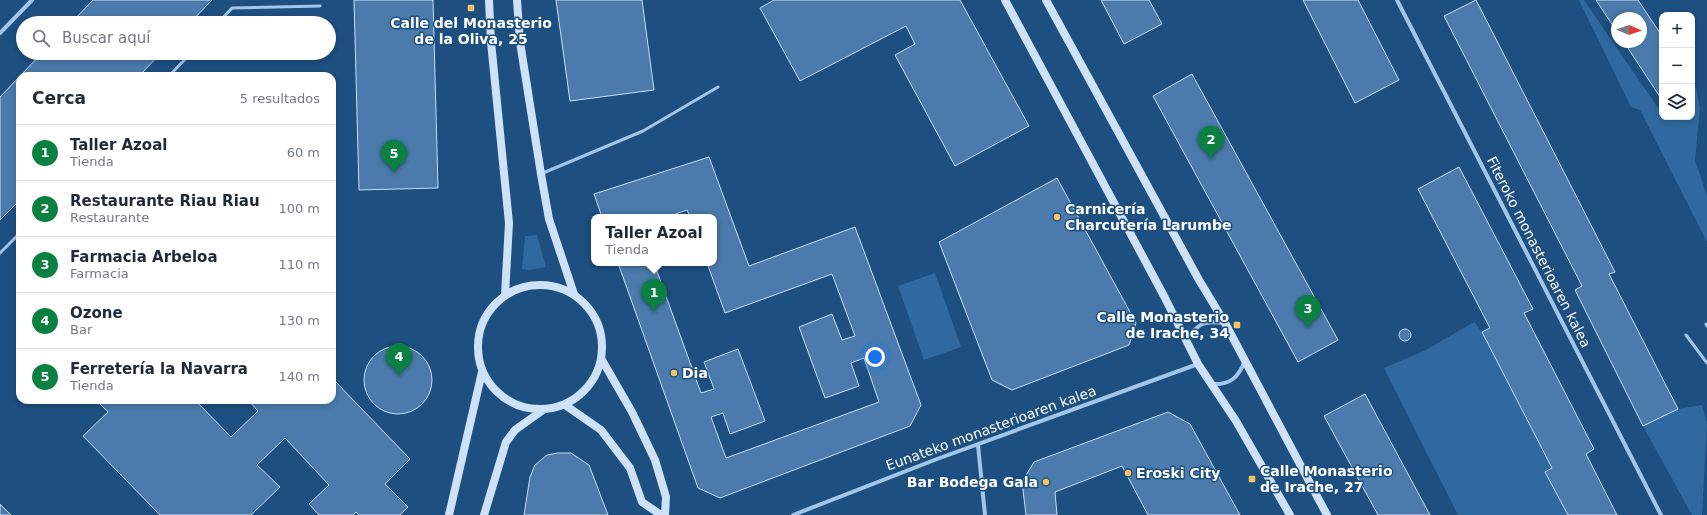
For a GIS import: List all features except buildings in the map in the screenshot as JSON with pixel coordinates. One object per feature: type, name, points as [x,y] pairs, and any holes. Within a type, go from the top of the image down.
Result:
[{"type":"street","points":[[16,16],[32,0]]},
{"type":"street","points":[[490,0],[491,42],[509,223],[505,295]]},
{"type":"street","points":[[517,0],[520,42],[549,219],[574,294]]},
{"type":"street","points":[[1005,0],[1164,296],[1198,364],[1236,421],[1290,515]]},
{"type":"street","points":[[1046,0],[1195,274],[1225,323],[1327,515]]},
{"type":"street","name":"Fiteroko monasterioaren kalea","points":[[1397,0],[1661,515]]},
{"type":"street","points":[[0,33],[16,16]]},
{"type":"street","points":[[540,284],[556,286],[574,294],[588,307],[598,322],[602,341],[602,360],[592,382],[580,396],[565,405],[543,410],[524,407],[508,402],[493,389],[482,372],[478,357],[477,339],[488,312],[505,295],[521,287],[540,284]]},
{"type":"street","points":[[1185,340],[1195,328],[1203,323],[1210,321],[1225,323]]},
{"type":"street","points":[[602,360],[632,412],[655,460],[666,497],[664,515]]},
{"type":"street","points":[[1211,384],[1223,385],[1232,380],[1240,372],[1245,361]]},
{"type":"street","name":"Eunateko monasterioaren kalea","points":[[792,515],[978,444],[1198,364]]},
{"type":"street","points":[[449,515],[482,372]]},
{"type":"street","points":[[565,405],[601,430],[630,468],[642,502],[661,515]]},
{"type":"street","points":[[484,515],[506,442],[515,430],[543,410]]},
{"type":"street","points":[[978,444],[985,515]]},
{"type":"lane","points":[[225,16],[232,8],[320,6]]},
{"type":"lane","points":[[173,72],[184,60]]},
{"type":"lane","points":[[541,174],[643,131],[718,87]]},
{"type":"lane","points":[[0,253],[16,237]]},
{"type":"lane","points":[[1686,334],[1707,363]]},
{"type":"shaded area","points":[[1579,0],[1584,0],[1611,39],[1611,48],[1617,48],[1659,108],[1659,120],[1695,120],[1696,87],[1700,108],[1695,160],[1707,196],[1707,242],[1640,110],[1631,107]]},
{"type":"shaded area","points":[[537,235],[546,267],[529,270],[522,269],[525,236]]},
{"type":"shaded area","points":[[935,273],[961,347],[924,360],[898,286]]},
{"type":"shaded area","points":[[1474,322],[1482,332],[1552,468],[1545,472],[1568,515],[1458,515],[1384,368],[1426,350]]},
{"type":"shaded area","points":[[1702,405],[1707,423],[1702,515],[1692,515],[1643,426],[1678,409]]},
{"type":"place","name":"Calle del Monasterio de la Oliva, 25","points":[[471,8]]},
{"type":"place","name":"Restaurante Riau Riau","points":[[1211,159]]},
{"type":"place","name":"Ferretería la Navarra","points":[[394,173]]},
{"type":"place","name":"Carnicería Charcutería Larumbe","points":[[1057,217]]},
{"type":"place","name":"Taller Azoal","points":[[654,312]]},
{"type":"place","name":"Calle Monasterio de Irache, 34","points":[[1237,325]]},
{"type":"place","name":"Farmacia Arbeloa","points":[[1308,328]]},
{"type":"place","name":"Dia","points":[[674,373]]},
{"type":"place","name":"Ozone","points":[[399,376]]},
{"type":"place","name":"Eroski City","points":[[1128,473]]},
{"type":"place","name":"Calle Monasterio de Irache, 27","points":[[1252,479]]},
{"type":"place","name":"Bar Bodega Gala","points":[[1046,482]]}]
